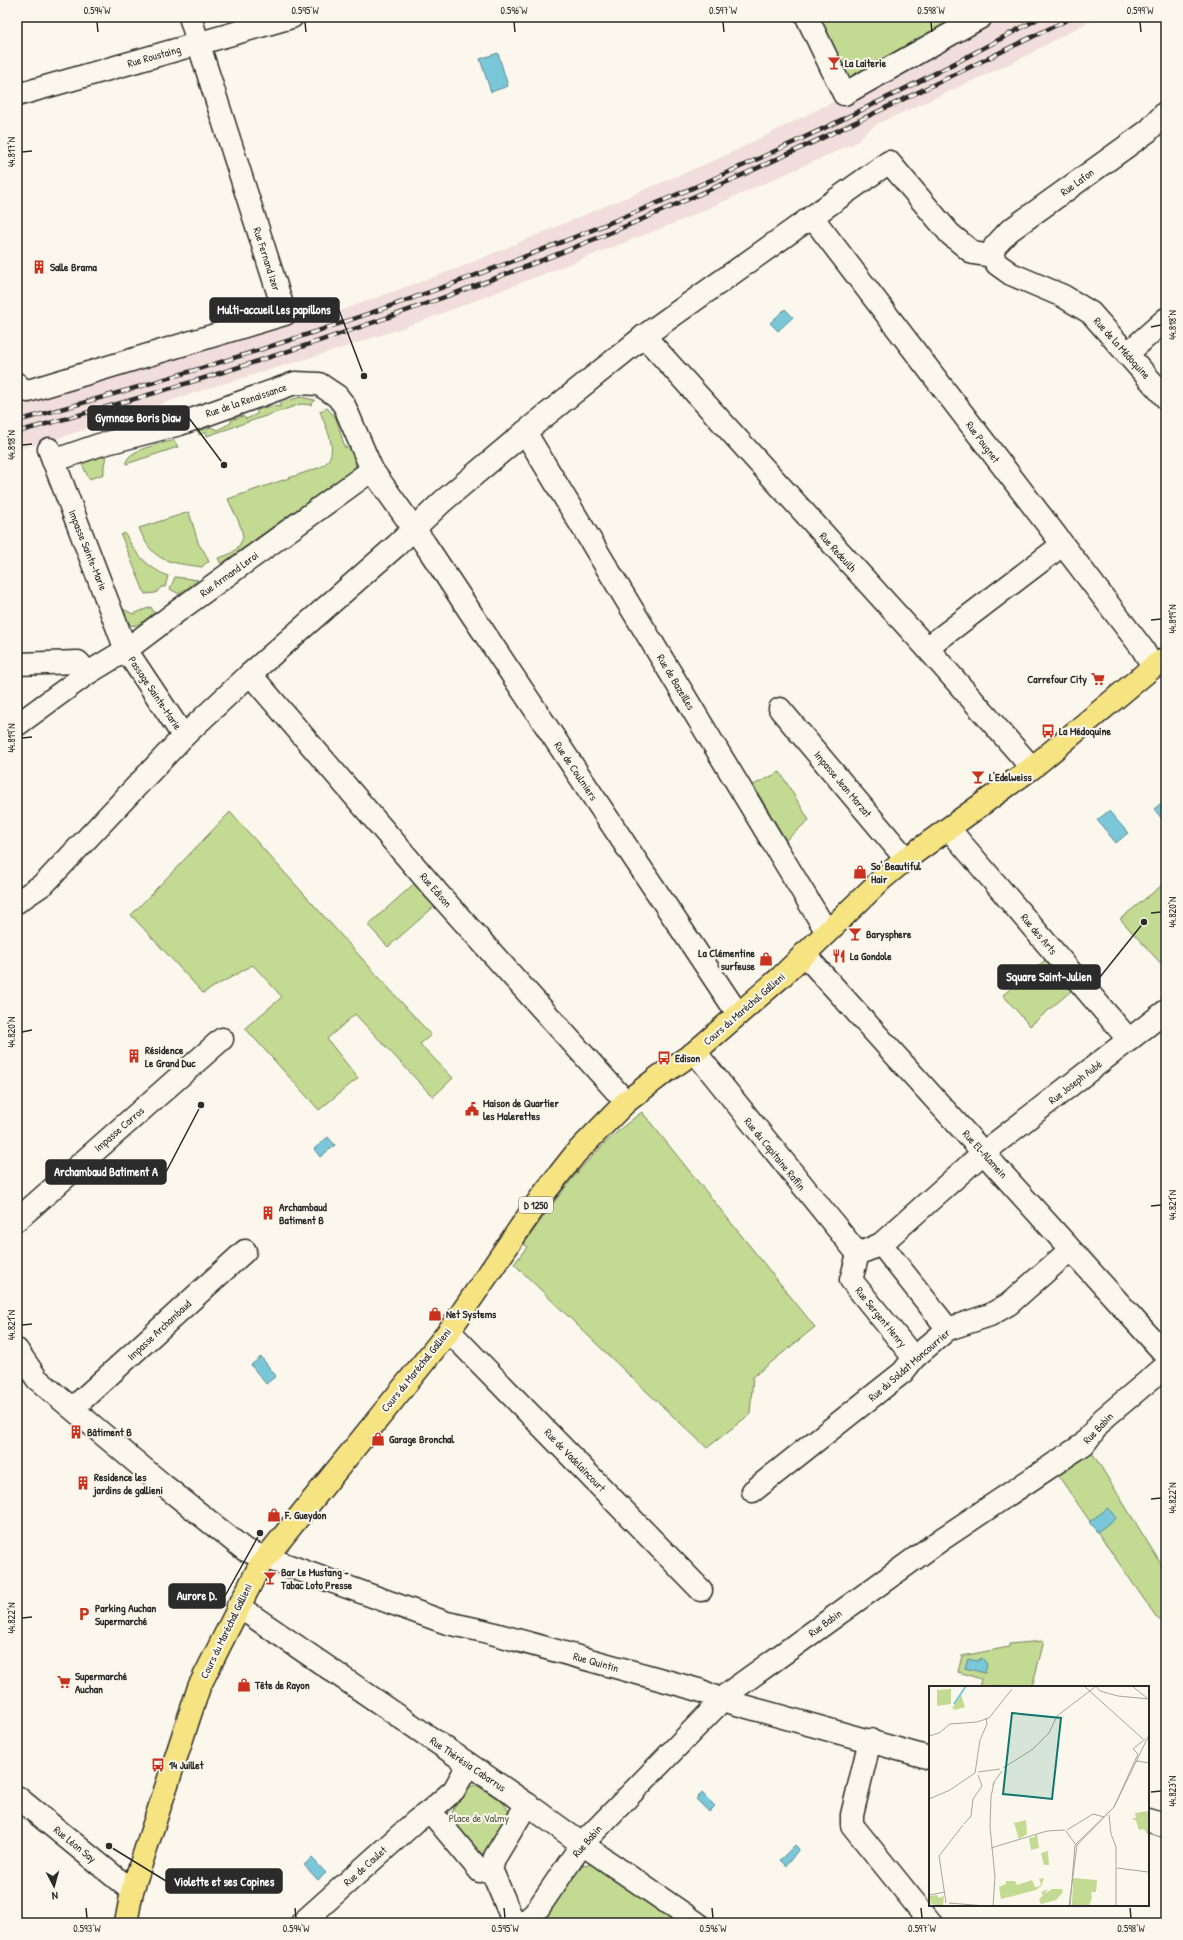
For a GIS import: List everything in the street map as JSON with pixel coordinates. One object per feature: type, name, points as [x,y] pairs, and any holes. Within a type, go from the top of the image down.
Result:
[{"type":"main road","name":"Cours du Maréchal Gallieni","points":[[126,1923],[132,1891],[199,1687],[238,1606],[265,1556],[449,1330],[562,1170],[594,1133],[626,1102],[661,1074],[695,1052],[781,977],[860,899],[906,858],[1032,768],[1159,663]]},
{"type":"street","name":"Rue Fernand Izer","points":[[23,387],[285,314],[190,17]]},
{"type":"street","name":"Rue Roustaing","points":[[17,95],[292,17]]},
{"type":"street","points":[[807,17],[844,94],[981,17]]},
{"type":"street","name":"Rue Lafon","points":[[992,256],[995,246],[1009,231],[1148,131],[1166,112]]},
{"type":"street","points":[[17,902],[45,883],[184,736],[250,674],[414,529],[442,502],[525,432],[644,336],[888,162],[950,234],[973,253],[992,256]]},
{"type":"street","name":"Rue Pougnet","points":[[812,217],[1142,648],[1159,663]]},
{"type":"street","name":"Rue de la Médoquine","points":[[992,256],[997,264],[1011,274],[1063,296],[1091,313],[1166,398]]},
{"type":"street","points":[[1127,354],[1166,319]]},
{"type":"street","name":"Rue Redeuilh","points":[[644,336],[927,648],[1032,768]]},
{"type":"street","name":"Rue de la Renaissance","points":[[51,455],[99,445],[180,424],[285,386],[308,383],[318,384],[328,390],[344,405],[372,470]]},
{"type":"street","name":"Rue de Bazeilles","points":[[525,432],[827,932]]},
{"type":"street","name":"Impasse Sainte-Marie","points":[[51,455],[126,650]]},
{"type":"street","points":[[372,470],[414,529]]},
{"type":"street","name":"Rue Armand Leroi","points":[[17,725],[88,673],[126,650],[372,470]]},
{"type":"street","name":"Rue de Coulmiers","points":[[414,529],[738,1014]]},
{"type":"street","points":[[927,648],[1062,545]]},
{"type":"street","name":"Passage Sainte-Marie","points":[[126,650],[142,677],[184,736]]},
{"type":"street","points":[[17,664],[78,662],[88,673]]},
{"type":"street","name":"Rue Edison","points":[[250,674],[436,891],[626,1102]]},
{"type":"street","name":"Impasse Jean Marzat","points":[[780,709],[906,858]]},
{"type":"street","name":"Rue des Arts","points":[[949,828],[1129,1040]]},
{"type":"street","name":"Rue El-Alamein","points":[[804,954],[1165,1355]]},
{"type":"street","name":"Rue Joseph Aubé","points":[[984,1153],[1166,1011]]},
{"type":"street","name":"Impasse Carros","points":[[17,1220],[222,1039]]},
{"type":"street","name":"Rue du Capitaine Raffin","points":[[695,1052],[858,1254]]},
{"type":"street","points":[[858,1254],[881,1244],[984,1153]]},
{"type":"street","points":[[881,1244],[948,1329]]},
{"type":"street","name":"Rue du Soldat Moncourrier","points":[[754,1491],[903,1372],[914,1358],[948,1329],[990,1315],[1009,1304],[1070,1250]]},
{"type":"street","name":"Impasse Archambaud","points":[[73,1408],[245,1251]]},
{"type":"street","name":"Rue Sergent Henry","points":[[858,1254],[851,1280],[914,1358]]},
{"type":"street","name":"Rue de Vadelaincourt","points":[[449,1330],[701,1590]]},
{"type":"street","name":"Rue Quintin","points":[[17,1350],[38,1379],[162,1484],[245,1550],[447,1623],[484,1631],[699,1690],[722,1700],[870,1740],[929,1758]]},
{"type":"street","name":"Rue Babin","points":[[524,1923],[535,1913],[582,1844],[736,1687],[942,1539],[1084,1444],[1104,1419],[1165,1355]]},
{"type":"street","name":"Rue Thérésia Cabarrus","points":[[238,1606],[527,1804],[582,1844],[697,1923]]},
{"type":"street","points":[[870,1740],[852,1815],[852,1825],[931,1923]]},
{"type":"street","points":[[468,1765],[454,1790],[430,1811],[489,1866],[514,1923]]},
{"type":"street","name":"Rue Léon Say","points":[[17,1796],[132,1891]]},
{"type":"street","points":[[489,1866],[527,1804]]},
{"type":"street","name":"Rue de Caulet","points":[[302,1923],[416,1821],[430,1811]]},
{"type":"street","points":[[1149,1820],[1166,1826]]},
{"type":"shaded area","points":[[1005,17],[1097,17],[1018,60],[879,123],[866,132],[857,142],[680,221],[417,323],[336,350],[206,389],[56,439],[17,449],[17,399],[301,319],[331,314],[456,269],[720,158],[833,102],[904,72]]},
{"type":"green space","points":[[817,17],[959,17],[848,82]]},
{"type":"green space","points":[[300,397],[315,400],[311,405],[301,404],[207,436],[206,432],[199,435],[198,431],[211,427],[217,430],[231,423],[231,420],[243,416],[246,419],[257,414],[257,410],[270,406],[280,407],[280,403]]},
{"type":"green space","points":[[327,408],[336,418],[345,448],[351,446],[356,463],[355,468],[221,564],[218,558],[234,551],[239,546],[243,538],[239,523],[228,499],[321,467],[327,462],[331,455],[331,441],[320,411]]},
{"type":"green space","points":[[174,440],[178,447],[126,464],[132,454],[138,451]]},
{"type":"green space","points":[[107,453],[104,465],[104,474],[89,479],[81,462]]},
{"type":"green space","points":[[189,512],[199,545],[204,551],[209,562],[202,567],[180,564],[163,559],[150,548],[144,540],[139,528]]},
{"type":"green space","points":[[125,533],[142,559],[154,569],[168,576],[165,587],[161,587],[156,593],[145,594],[121,535]]},
{"type":"green space","points":[[175,577],[198,580],[179,594],[170,589]]},
{"type":"green space","points":[[151,607],[154,613],[142,622],[133,626],[130,625],[123,609],[133,614]]},
{"type":"green space","points":[[780,772],[809,820],[786,840],[753,785]]},
{"type":"green space","points":[[230,812],[431,1035],[420,1044],[453,1078],[433,1097],[355,1014],[327,1039],[358,1078],[319,1110],[245,1028],[282,997],[253,965],[203,993],[131,915]]},
{"type":"green space","points":[[416,882],[436,905],[388,947],[368,925]]},
{"type":"green space","points":[[1166,882],[1166,969],[1120,919]]},
{"type":"green space","points":[[1045,960],[1071,991],[1030,1026],[1003,995]]},
{"type":"green space","points":[[642,1112],[815,1327],[753,1377],[750,1414],[707,1448],[514,1264],[527,1247],[524,1244],[577,1173],[606,1142]]},
{"type":"green space","points":[[1088,1446],[1166,1572],[1166,1620],[1161,1621],[1157,1618],[1055,1471]]},
{"type":"green space","points":[[1044,1641],[1032,1686],[979,1686],[981,1679],[958,1672],[962,1656],[1009,1647],[1009,1644]]},
{"type":"green space","name":"Place de Valmy","points":[[476,1785],[503,1802],[509,1812],[488,1851],[484,1854],[477,1853],[451,1820],[453,1809],[458,1798],[466,1789]]},
{"type":"green space","points":[[593,1864],[678,1923],[542,1923],[581,1865]]},
{"type":"water","points":[[498,53],[508,86],[491,92],[480,59]]},
{"type":"water","points":[[785,309],[793,317],[778,331],[770,323]]},
{"type":"water","points":[[1166,799],[1166,824],[1154,809]]},
{"type":"water","points":[[1109,811],[1128,833],[1116,843],[1097,820]]},
{"type":"water","points":[[328,1137],[335,1145],[320,1157],[314,1149]]},
{"type":"water","points":[[261,1357],[276,1376],[266,1384],[251,1365]]},
{"type":"water","points":[[1108,1508],[1116,1518],[1097,1532],[1089,1522]]},
{"type":"water","points":[[982,1658],[987,1664],[985,1673],[965,1668],[968,1659],[977,1661]]},
{"type":"water","points":[[702,1793],[715,1806],[709,1812],[696,1799]]},
{"type":"water","points":[[795,1845],[799,1849],[786,1866],[780,1860]]},
{"type":"water","points":[[312,1858],[326,1873],[318,1880],[304,1865]]},
{"type":"railway","points":[[17,421],[150,384],[281,343],[412,298],[541,250],[669,198],[795,142],[919,82],[1041,17]]},
{"type":"railway","points":[[17,432],[167,389],[315,342],[462,291],[535,263],[607,234],[725,183],[900,101],[1073,17]]},
{"type":"place","name":"La Laiterie","points":[[834,63]]},
{"type":"place","name":"Salle Brama","points":[[39,267]]},
{"type":"place","name":"Multi-accueil Les papillons","points":[[364,376]]},
{"type":"place","name":"Gymnase Boris Diaw","points":[[224,465]]},
{"type":"place","name":"Carrefour City","points":[[1098,679]]},
{"type":"place","name":"La Médoquine","points":[[1048,731]]},
{"type":"place","name":"L'Edelweiss","points":[[978,777]]},
{"type":"place","name":"So' Beautiful Hair","points":[[860,872]]},
{"type":"place","name":"Square Saint-Julien","points":[[1144,922]]},
{"type":"place","name":"Barysphere","points":[[855,934]]},
{"type":"place","name":"La Gondole","points":[[839,956]]},
{"type":"place","name":"La Clémentine surfeuse","points":[[766,959]]},
{"type":"place","name":"Résidence Le Grand Duc","points":[[134,1056]]},
{"type":"place","name":"Edison","points":[[664,1058]]},
{"type":"place","name":"Archambaud Batiment A","points":[[201,1105]]},
{"type":"place","name":"Maison de Quartier les Malerettes","points":[[472,1109]]},
{"type":"place","name":"Archambaud Batiment B","points":[[268,1213]]},
{"type":"place","name":"Net Systems","points":[[435,1314]]},
{"type":"place","name":"Bâtiment B","points":[[76,1432]]},
{"type":"place","name":"Garage Bronchal","points":[[378,1439]]},
{"type":"place","name":"Residence les jardins de gallieni","points":[[83,1483]]},
{"type":"place","name":"F. Gueydon","points":[[274,1515]]},
{"type":"place","name":"Aurore D.","points":[[260,1533]]},
{"type":"place","name":"Bar Le Mustang - Tabac Loto Presse","points":[[270,1578]]},
{"type":"place","name":"Parking Auchan Supermarché","points":[[84,1614]]},
{"type":"place","name":"Supermarché Auchan","points":[[64,1682]]},
{"type":"place","name":"Tête de Rayon","points":[[244,1685]]},
{"type":"place","name":"14 Juillet","points":[[158,1765]]},
{"type":"place","name":"Violette et ses Copines","points":[[109,1846]]}]
